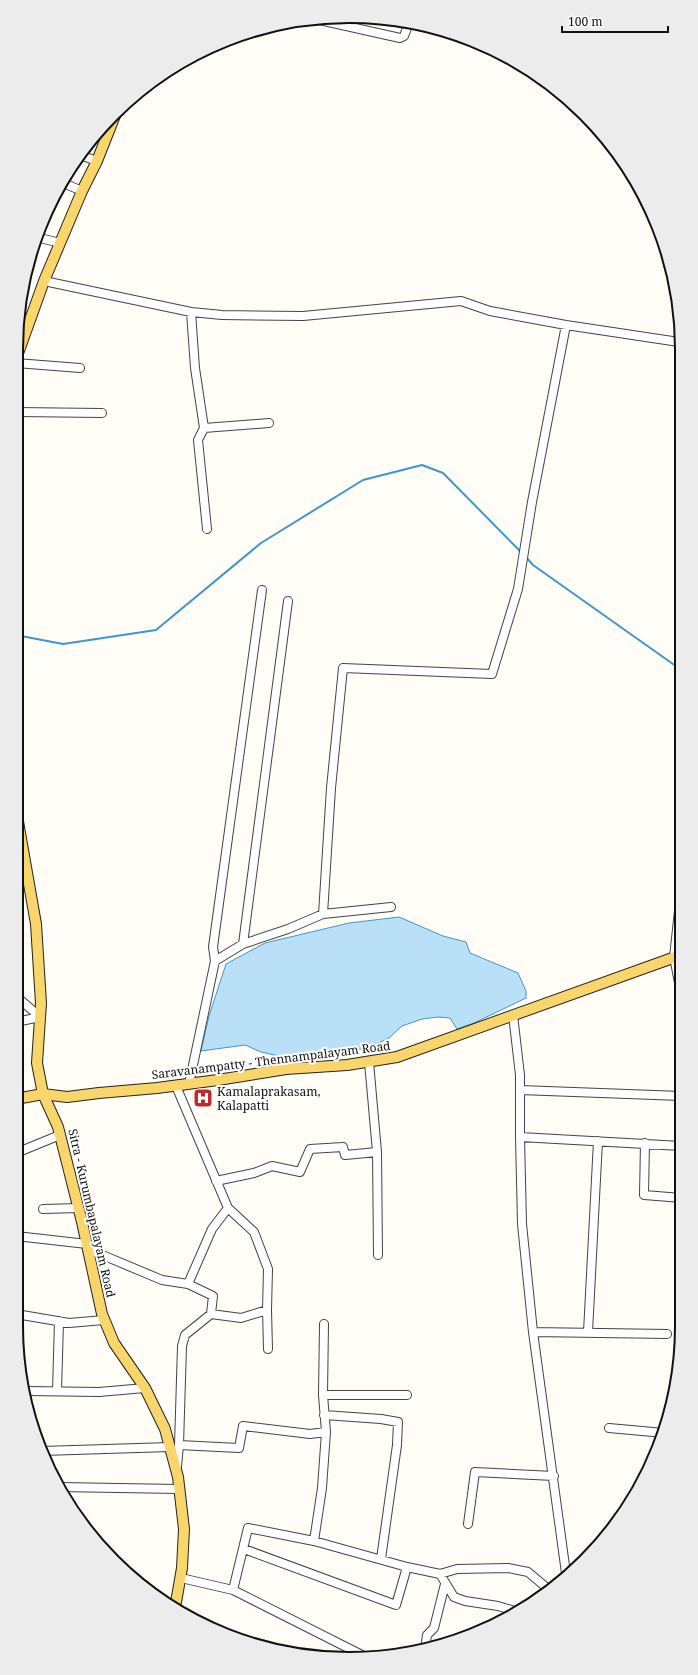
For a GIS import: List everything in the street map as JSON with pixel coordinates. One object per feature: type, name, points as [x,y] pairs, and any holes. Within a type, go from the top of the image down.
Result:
[{"type":"main road","points":[[23,339],[44,281],[82,191],[97,161],[103,136]]},
{"type":"main road","name":"Sitra - Kurumbapalayam Road","points":[[23,850],[36,924],[41,1002],[37,1063],[43,1094],[58,1127],[104,1320],[114,1343],[145,1388],[175,1446],[176,1471],[184,1529],[181,1578],[176,1602]]},
{"type":"main road","name":"Saravanampatty - Thennampalayam Road","points":[[23,1098],[43,1094],[66,1097],[176,1086],[286,1069],[347,1065],[398,1057],[675,957]]},
{"type":"street","points":[[336,24],[400,38],[404,36],[407,28]]},
{"type":"street","points":[[86,157],[97,161]]},
{"type":"street","points":[[68,185],[82,191]]},
{"type":"street","points":[[42,239],[60,243]]},
{"type":"street","points":[[44,281],[191,312],[222,315],[303,316],[461,301],[490,311],[566,325],[675,341]]},
{"type":"street","points":[[191,312],[195,368],[204,428],[198,440],[207,529]]},
{"type":"street","points":[[323,914],[331,788],[343,668],[492,674],[518,589],[566,325]]},
{"type":"street","points":[[23,364],[80,368]]},
{"type":"street","points":[[23,412],[102,413]]},
{"type":"street","points":[[204,428],[269,423]]},
{"type":"street","points":[[189,1084],[215,961],[213,946],[262,590]]},
{"type":"street","points":[[243,944],[288,601]]},
{"type":"street","points":[[215,961],[243,944],[323,914],[391,907]]},
{"type":"street","points":[[23,1002],[40,1017]]},
{"type":"street","points":[[513,1015],[520,1075],[522,1224],[533,1332],[566,1570]]},
{"type":"street","points":[[23,1021],[40,1017]]},
{"type":"street","points":[[369,1062],[377,1152],[378,1255]]},
{"type":"street","points":[[176,1086],[228,1208],[254,1232],[268,1269],[268,1349]]},
{"type":"street","points":[[520,1090],[675,1096]]},
{"type":"street","points":[[23,1150],[60,1135]]},
{"type":"street","points":[[520,1137],[675,1145]]},
{"type":"street","points":[[588,1332],[598,1141]]},
{"type":"street","points":[[644,1143],[644,1195],[675,1197]]},
{"type":"street","points":[[216,1181],[254,1173],[272,1166],[300,1172],[310,1149],[343,1147],[345,1155],[377,1152]]},
{"type":"street","points":[[43,1209],[78,1208]]},
{"type":"street","points":[[188,1284],[212,1229],[228,1208]]},
{"type":"street","points":[[23,1237],[87,1247],[162,1280],[188,1284],[213,1296],[211,1314],[185,1335],[182,1346],[175,1446]]},
{"type":"street","points":[[211,1314],[241,1318],[267,1310]]},
{"type":"street","points":[[23,1315],[69,1323],[104,1320]]},
{"type":"street","points":[[56,1391],[59,1321]]},
{"type":"street","points":[[314,1541],[322,1488],[326,1432],[323,1395],[324,1324]]},
{"type":"street","points":[[533,1332],[667,1334]]},
{"type":"street","points":[[29,1391],[99,1392],[145,1388]]},
{"type":"street","points":[[323,1395],[407,1395]]},
{"type":"street","points":[[324,1415],[375,1418],[398,1422],[397,1445],[381,1559]]},
{"type":"street","points":[[48,1451],[175,1446],[239,1448],[243,1426],[310,1434],[326,1432]]},
{"type":"street","points":[[609,1428],[657,1432]]},
{"type":"street","points":[[468,1524],[475,1472],[554,1476]]},
{"type":"street","points":[[66,1487],[179,1489]]},
{"type":"street","points":[[233,1590],[244,1550],[248,1528],[314,1541],[407,1567],[440,1574],[457,1569],[508,1568],[528,1572],[545,1586]]},
{"type":"street","points":[[244,1550],[396,1605],[407,1567]]},
{"type":"street","points":[[440,1574],[454,1597],[465,1601],[498,1606],[509,1609]]},
{"type":"street","points":[[181,1578],[233,1590],[355,1652]]},
{"type":"street","points":[[426,1643],[427,1635],[434,1628],[446,1584]]},
{"type":"water","points":[[399,917],[443,936],[466,942],[470,953],[518,973],[526,991],[526,998],[474,1023],[457,1029],[450,1018],[438,1017],[422,1019],[402,1026],[389,1038],[368,1048],[292,1059],[261,1052],[245,1045],[201,1051],[209,1016],[226,964],[265,943],[349,923]]},
{"type":"waterway","points":[[23,636],[63,644],[156,630],[261,543],[363,480],[422,465],[443,473],[521,552]]},
{"type":"waterway","points":[[526,557],[533,565],[675,665]]},
{"type":"place","name":"Kamalaprakasam, Kalapatti","points":[[203,1098]]}]
